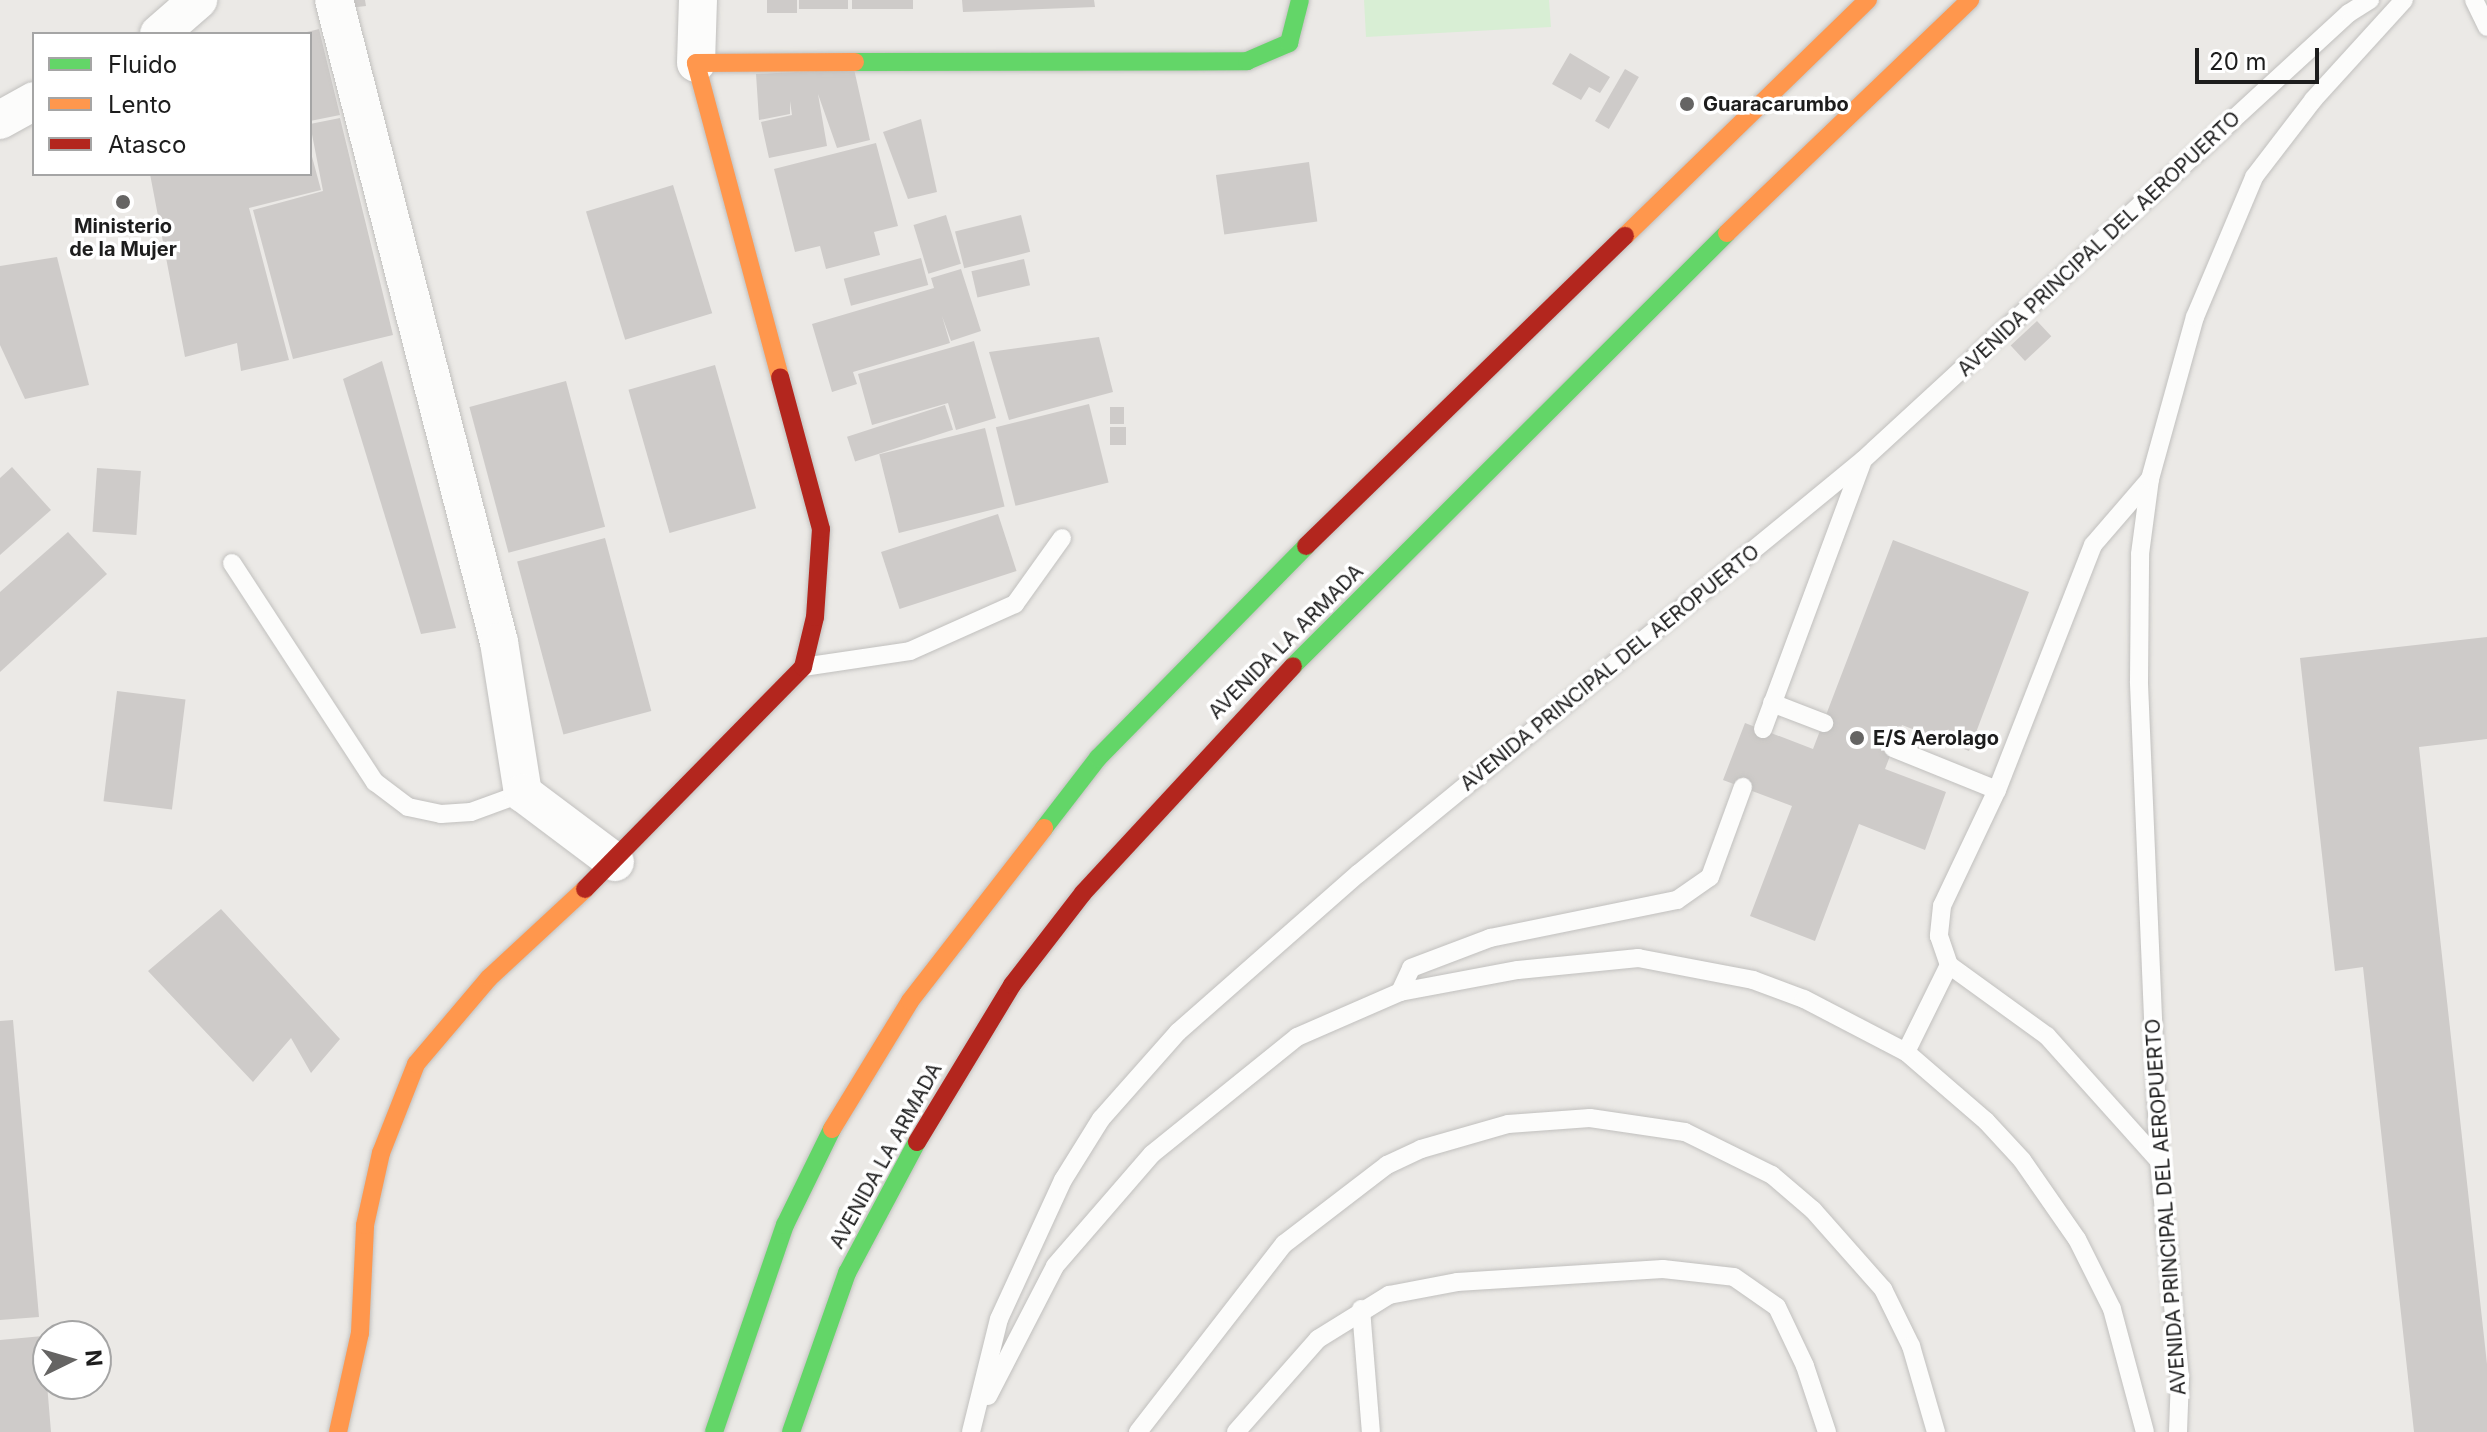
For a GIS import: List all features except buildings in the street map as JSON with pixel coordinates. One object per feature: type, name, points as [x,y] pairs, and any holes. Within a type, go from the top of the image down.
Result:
[{"type":"main road","points":[[338,1432],[360,1333],[365,1225],[381,1153],[416,1064],[489,978],[615,862],[803,667],[815,617],[821,529],[696,63],[1247,61],[1289,43],[1300,0]]},
{"type":"main road","points":[[714,1432],[785,1225],[838,1116],[910,1001],[1069,793],[1201,648],[1868,0]]},
{"type":"main road","name":"AVENIDA LA ARMADA","points":[[791,1432],[847,1273],[899,1173],[1012,985],[1083,893],[1173,788],[1574,382],[1970,0]]},
{"type":"street","points":[[161,32],[198,0]]},
{"type":"street","points":[[334,0],[499,642],[523,793],[615,862]]},
{"type":"street","points":[[696,63],[698,0]]},
{"type":"street","points":[[0,120],[32,102]]},
{"type":"lane","name":"AVENIDA PRINCIPAL DEL AEROPUERTO","points":[[972,1428],[999,1319],[1063,1180],[1101,1119],[1178,1032],[1358,874],[1863,460],[2349,13],[2370,0]]},
{"type":"lane","name":"AVENIDA PRINCIPAL DEL AEROPUERTO","points":[[2178,1432],[2180,1378],[2159,1161],[2139,681],[2140,554],[2150,479],[2195,317],[2254,177],[2313,100],[2404,0]]},
{"type":"lane","points":[[2474,0],[2487,27]]},
{"type":"lane","points":[[1763,729],[1863,460]]},
{"type":"lane","points":[[2150,479],[2093,545],[1997,790],[1942,906],[1939,936],[1949,965],[2047,1036],[2159,1161]]},
{"type":"lane","points":[[803,667],[910,651],[1015,604],[1062,538]]},
{"type":"lane","points":[[232,563],[375,782],[408,807],[441,814],[471,812],[523,793]]},
{"type":"lane","points":[[1772,703],[1824,723]]},
{"type":"lane","points":[[1893,748],[1997,790]]},
{"type":"lane","points":[[1400,992],[1411,968],[1490,938],[1677,900],[1710,877],[1743,787]]},
{"type":"lane","name":"AVENIDA PRINCIPAL DEL AEROPUERTO","points":[[972,1428],[1055,1266],[1152,1154],[1297,1037],[1400,992],[1518,970],[1638,958],[1753,980],[1804,999],[1906,1052],[1995,1131],[2077,1239],[2112,1309],[2145,1432]]},
{"type":"lane","points":[[1906,1052],[1949,965]]},
{"type":"lane","points":[[1138,1432],[1284,1244],[1375,1173],[1421,1149],[1508,1124],[1590,1118],[1685,1132],[1772,1175],[1813,1210],[1883,1289],[1911,1346],[1936,1432]]},
{"type":"lane","points":[[1236,1432],[1318,1339],[1361,1309],[1389,1295],[1457,1282],[1663,1269],[1734,1277],[1777,1307],[1805,1366],[1827,1432]]},
{"type":"lane","points":[[1361,1309],[1371,1432]]},
{"type":"green space","points":[[1364,0],[1549,0],[1551,27],[1366,37]]},
{"type":"traffic: fast","points":[[855,62],[1247,61],[1289,43],[1300,0]]},
{"type":"traffic: fast","points":[[1293,666],[1727,233]]},
{"type":"traffic: fast","points":[[1044,828],[1098,758],[1306,546]]},
{"type":"traffic: fast","points":[[714,1432],[785,1225],[832,1129]]},
{"type":"traffic: fast","points":[[791,1432],[847,1273],[917,1142]]},
{"type":"traffic: slow","points":[[1625,236],[1868,0]]},
{"type":"traffic: slow","points":[[1727,233],[1970,0]]},
{"type":"traffic: slow","points":[[780,377],[696,63],[855,62]]},
{"type":"traffic: slow","points":[[832,1129],[910,1001],[1044,828]]},
{"type":"traffic: slow","points":[[338,1432],[360,1333],[365,1225],[381,1153],[416,1064],[489,978],[585,889]]},
{"type":"traffic: jam","points":[[1306,546],[1625,236]]},
{"type":"traffic: jam","points":[[585,889],[803,667],[815,617],[821,529],[780,377]]},
{"type":"traffic: jam","points":[[917,1142],[1012,985],[1083,893],[1293,666]]},
{"type":"place","name":"Guaracarumbo","points":[[1687,104]]},
{"type":"place","name":"Ministerio de la Mujer","points":[[123,202]]},
{"type":"place","name":"E/S Aerolago","points":[[1857,738]]}]
